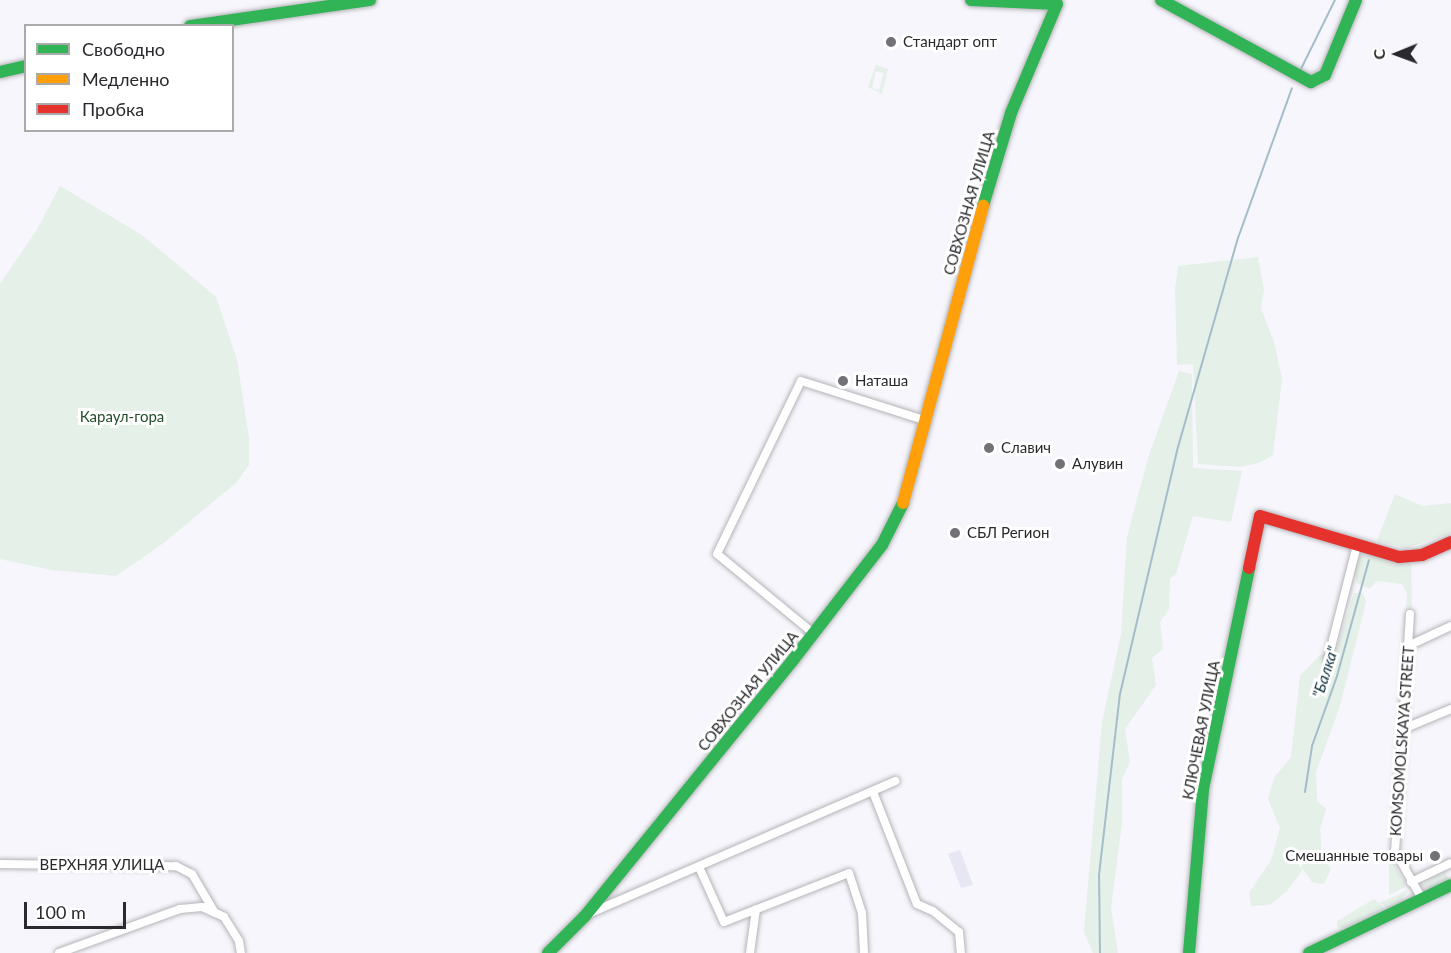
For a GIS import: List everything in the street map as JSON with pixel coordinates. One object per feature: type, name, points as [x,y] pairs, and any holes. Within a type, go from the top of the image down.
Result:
[{"type":"street","points":[[204,24],[370,0]]},
{"type":"street","points":[[971,0],[1058,2]]},
{"type":"street","points":[[1161,0],[1304,81],[1311,82],[1325,75],[1356,0]]},
{"type":"street","name":"СОВХОЗНАЯ УЛИЦА","points":[[548,953],[585,916],[813,633],[882,545],[900,514],[927,421],[969,254],[1011,113],[1058,2]]},
{"type":"street","points":[[0,72],[24,66]]},
{"type":"street","points":[[813,633],[717,554],[801,381],[927,421]]},
{"type":"street","name":"КЛЮЧЕВАЯ УЛИЦА","points":[[1189,953],[1203,789],[1260,516],[1357,545]]},
{"type":"street","points":[[1328,658],[1357,545],[1408,557],[1451,542]]},
{"type":"street","name":"KOMSOMOLSKAYA STREET","points":[[1410,614],[1395,851],[1421,897]]},
{"type":"street","points":[[1408,646],[1451,626]]},
{"type":"street","points":[[1403,729],[1451,709]]},
{"type":"street","points":[[585,916],[896,782]]},
{"type":"street","points":[[873,792],[916,904],[933,911],[959,932],[961,953]]},
{"type":"street","points":[[1411,882],[1451,863]]},
{"type":"street","name":"ВЕРХНЯЯ УЛИЦА","points":[[0,864],[176,866],[192,874],[215,913],[229,925],[241,953]]},
{"type":"street","points":[[699,867],[723,922],[849,873],[862,913],[864,953]]},
{"type":"street","points":[[1310,953],[1421,897],[1451,885]]},
{"type":"street","points":[[59,953],[180,909],[202,907],[215,913]]},
{"type":"street","points":[[750,953],[756,909]]},
{"type":"shaded area","points":[[960,850],[973,885],[961,888],[948,854]]},
{"type":"green space","points":[[876,65],[888,69],[882,94],[868,87]],"holes":[[[876,71],[884,73],[879,90],[872,88]]]},
{"type":"green space","name":"Караул-гора","points":[[60,186],[142,235],[216,297],[237,360],[249,438],[249,465],[236,483],[165,542],[116,576],[52,570],[0,559],[0,284],[36,231]]},
{"type":"green space","points":[[1258,257],[1264,290],[1261,308],[1274,342],[1282,379],[1273,455],[1259,463],[1240,467],[1198,464],[1193,364],[1177,365],[1175,289],[1178,266]]},
{"type":"green space","points":[[1179,371],[1192,374],[1193,468],[1242,471],[1231,522],[1193,516],[1176,574],[1170,578],[1169,609],[1160,622],[1163,649],[1152,658],[1156,685],[1125,729],[1130,762],[1122,779],[1122,823],[1111,908],[1118,953],[1093,953],[1084,932],[1102,722],[1121,634],[1127,537],[1148,458]]},
{"type":"green space","points":[[1395,494],[1422,506],[1451,503],[1451,533],[1406,548],[1377,541]]},
{"type":"green space","points":[[1361,554],[1411,562],[1412,612],[1406,612],[1407,593],[1402,584],[1377,581],[1369,589],[1357,583],[1353,572]]},
{"type":"green space","points":[[1354,593],[1363,593],[1366,602],[1340,706],[1316,772],[1317,801],[1326,809],[1320,829],[1322,856],[1331,869],[1324,884],[1312,882],[1303,869],[1287,891],[1270,905],[1251,906],[1249,893],[1271,860],[1280,828],[1268,799],[1274,778],[1291,757],[1300,676],[1321,654],[1335,655]]},
{"type":"green space","points":[[1389,864],[1394,864],[1407,886],[1389,895]]},
{"type":"green space","points":[[1444,869],[1448,879],[1430,888],[1420,886]]},
{"type":"green space","points":[[1408,890],[1401,902],[1387,908],[1379,903]]},
{"type":"green space","points":[[1374,899],[1384,908],[1380,912],[1344,928],[1337,927],[1337,921]]},
{"type":"waterway","points":[[1300,71],[1335,0]]},
{"type":"waterway","points":[[1100,953],[1099,875],[1120,694],[1178,447],[1238,238],[1292,88]]},
{"type":"waterway","name":"\"Балка\"","points":[[1305,792],[1312,746],[1337,676],[1369,560]]},
{"type":"traffic: fast","points":[[204,24],[370,0]]},
{"type":"traffic: fast","points":[[971,0],[1057,4],[1011,113],[983,206]]},
{"type":"traffic: fast","points":[[1161,0],[1311,82],[1325,75],[1356,0]]},
{"type":"traffic: fast","points":[[0,72],[24,66]]},
{"type":"traffic: fast","points":[[548,953],[585,916],[793,660],[882,545],[903,503]]},
{"type":"traffic: fast","points":[[1189,953],[1203,789],[1249,568]]},
{"type":"traffic: fast","points":[[1309,953],[1451,885]]},
{"type":"traffic: slow","points":[[903,503],[983,206]]},
{"type":"traffic: jam","points":[[1249,568],[1260,516],[1399,557],[1422,555],[1451,542]]},
{"type":"place","name":"Стандарт опт","points":[[891,42]]},
{"type":"place","name":"Наташа","points":[[843,381]]},
{"type":"place","name":"Славич","points":[[989,448]]},
{"type":"place","name":"Алувин","points":[[1060,464]]},
{"type":"place","name":"СБЛ Регион","points":[[955,533]]},
{"type":"place","name":"Смешанные товары","points":[[1435,856]]}]
